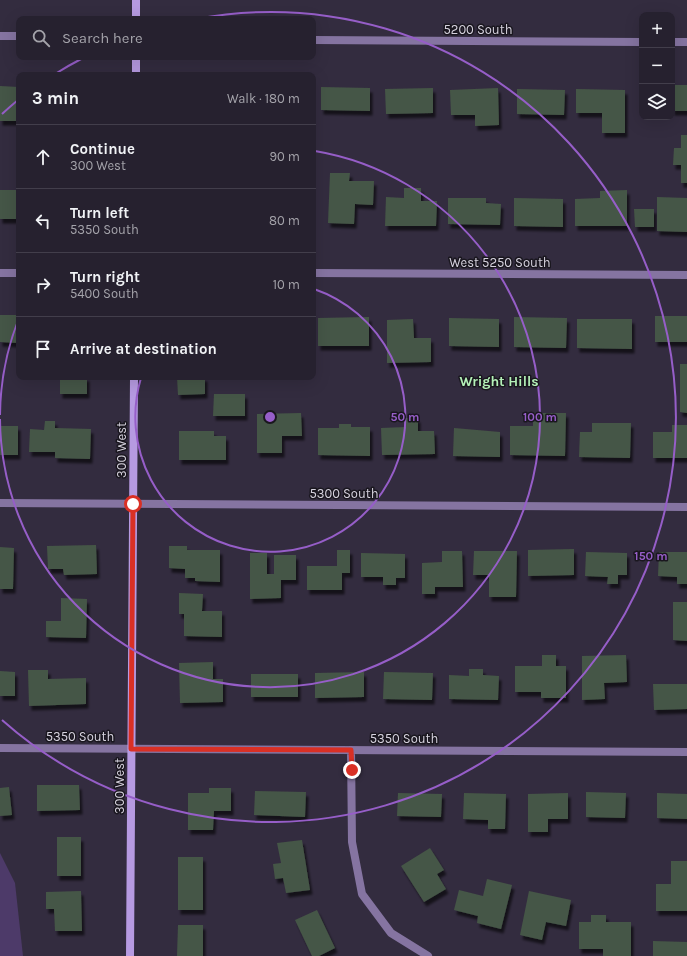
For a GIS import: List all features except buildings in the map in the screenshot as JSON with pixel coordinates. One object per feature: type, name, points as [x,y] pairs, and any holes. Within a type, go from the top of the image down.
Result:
[{"type":"main road","points":[[136,0],[136,16]]},
{"type":"main road","points":[[136,60],[136,72]]},
{"type":"main road","name":"300 West","points":[[130,956],[134,380]]},
{"type":"street","points":[[0,36],[16,36]]},
{"type":"street","name":"5200 South","points":[[316,40],[639,42]]},
{"type":"street","points":[[675,42],[687,42]]},
{"type":"street","points":[[0,273],[16,272]]},
{"type":"street","name":"West 5250 South","points":[[316,273],[687,275]]},
{"type":"street","name":"5300 South","points":[[0,503],[687,506]]},
{"type":"street","name":"5350 South","points":[[0,748],[687,752]]},
{"type":"street","points":[[351,750],[352,842],[362,894],[391,933],[428,956]]},
{"type":"shaded area","points":[[0,853],[15,883],[23,956],[0,956]]},
{"type":"district","name":"Wright Hills","points":[[499,381]]},
{"type":"route","points":[[133,504],[131,749],[351,750],[352,770]]}]
